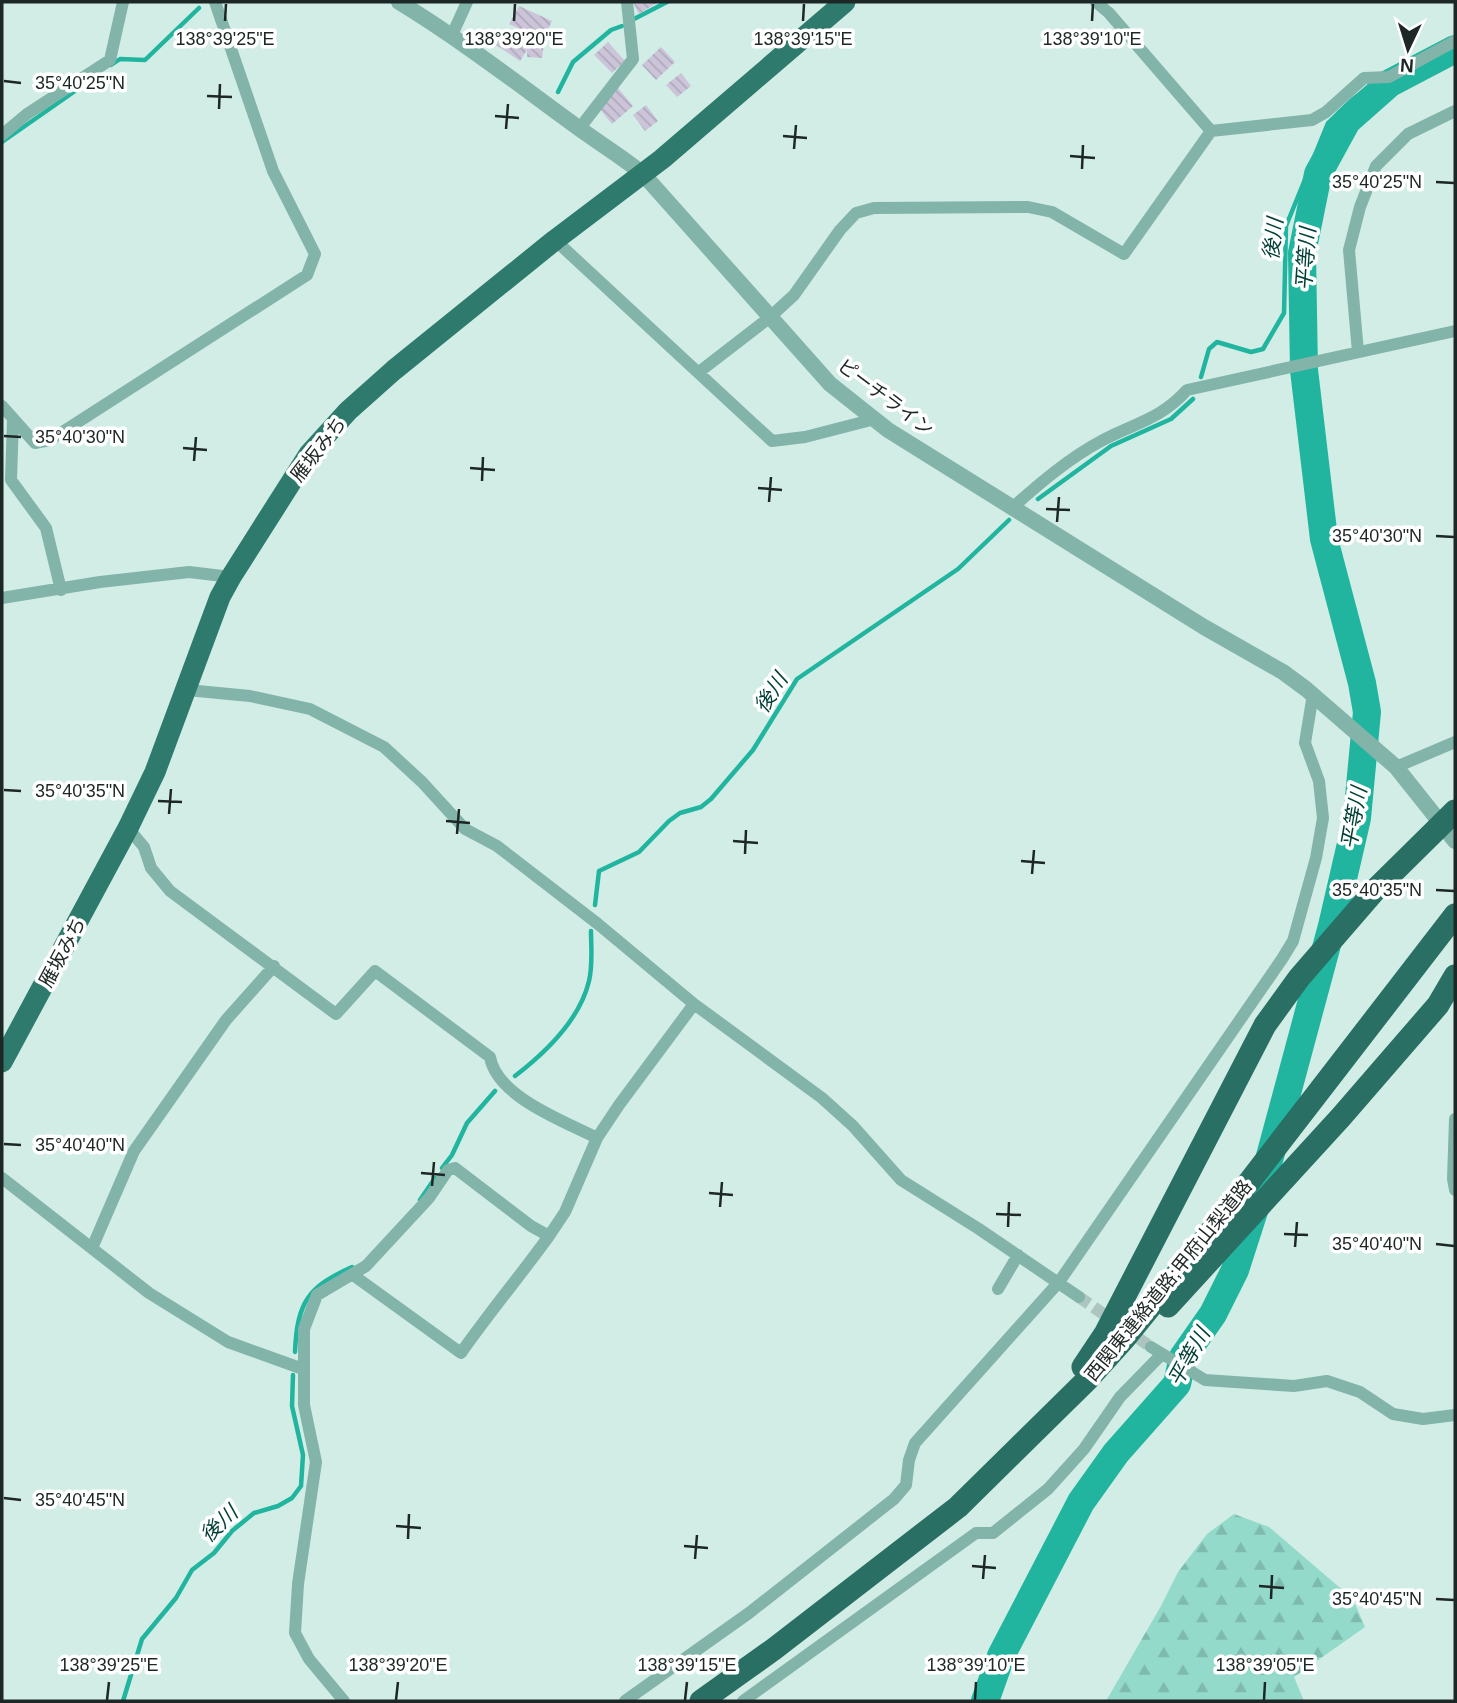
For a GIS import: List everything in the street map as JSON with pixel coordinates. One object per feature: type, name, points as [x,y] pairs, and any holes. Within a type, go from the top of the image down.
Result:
[{"type":"highway","name":"雁坂みち","points":[[2,1062],[128,828],[155,772],[220,597],[309,454],[348,411],[394,370],[555,240],[643,174],[845,2]]},
{"type":"highway","points":[[1001,1466],[1084,1365],[1105,1334],[1265,1025],[1299,978],[1376,889],[1451,826]]},
{"type":"highway","name":"西関東連絡道路;甲府山梨道路","points":[[701,1701],[774,1649],[958,1507],[1088,1379],[1199,1247],[1455,915]]},
{"type":"highway","points":[[1088,1379],[1190,1284],[1446,999],[1455,976]]},
{"type":"street","points":[[2,135],[27,114],[110,60],[123,2]]},
{"type":"street","points":[[2,406],[35,443],[50,440],[307,275],[314,254],[273,171],[215,2]]},
{"type":"street","name":"ピーチライン","points":[[399,2],[452,35],[643,174],[830,384],[888,430],[1204,627],[1283,672],[1338,715],[1396,767],[1451,826]]},
{"type":"street","points":[[452,35],[467,2]]},
{"type":"street","points":[[579,129],[634,59],[627,2]]},
{"type":"street","points":[[1096,2],[1109,13],[1212,131]]},
{"type":"street","points":[[699,372],[769,318],[794,295],[840,230],[856,213],[874,208],[1028,207],[1052,212],[1124,254],[1212,131],[1312,120],[1326,112],[1364,78],[1389,77],[1455,41]]},
{"type":"street","points":[[1358,352],[1349,250],[1360,207],[1376,166],[1408,134],[1455,111]]},
{"type":"street","points":[[555,240],[772,441],[805,437],[875,419]]},
{"type":"street","points":[[1012,508],[1063,466],[1103,440],[1166,410],[1186,390],[1455,331]]},
{"type":"street","points":[[13,419],[11,480],[46,528],[61,590]]},
{"type":"street","points":[[2,598],[100,582],[189,572],[231,577]]},
{"type":"street","points":[[187,690],[250,696],[310,709],[384,747],[422,782],[465,829],[497,846],[598,924],[694,1004],[822,1098],[853,1126],[901,1180],[1079,1297]]},
{"type":"street","points":[[625,1701],[749,1613],[894,1499],[906,1485],[909,1460],[915,1443],[1059,1282],[1293,941],[1323,818],[1319,781],[1305,743],[1313,694]]},
{"type":"street","points":[[1396,767],[1455,742]]},
{"type":"street","points":[[128,828],[144,847],[152,868],[170,891],[336,1014],[375,971],[489,1057],[492,1071],[520,1098],[597,1138]]},
{"type":"street","points":[[93,1248],[134,1150],[226,1020],[274,967]]},
{"type":"street","points":[[354,1275],[461,1353],[489,1312],[503,1298],[550,1236],[565,1212],[597,1138],[694,1004]]},
{"type":"street","points":[[1455,1119],[1455,1189]]},
{"type":"street","points":[[344,1701],[309,1659],[295,1633],[298,1584],[316,1462],[304,1405],[304,1329],[317,1295],[354,1275],[383,1249],[429,1198],[448,1170],[454,1168],[531,1226],[550,1236]]},
{"type":"street","points":[[2,1178],[149,1293],[228,1342],[303,1369]]},
{"type":"street","points":[[998,1289],[1018,1255]]},
{"type":"street","points":[[743,1701],[976,1532],[993,1533],[1048,1489],[1084,1448],[1157,1351],[1205,1380],[1294,1387],[1327,1381],[1360,1392],[1392,1414],[1423,1419],[1455,1415]]},
{"type":"green space","points":[[1234,1514],[1269,1527],[1353,1599],[1365,1627],[1294,1677],[1304,1701],[1106,1701],[1178,1572],[1207,1534]]},
{"type":"building","points":[[633,2],[658,2],[639,14]]},
{"type":"building","points":[[519,6],[552,21],[543,40],[509,24]]},
{"type":"building","points":[[505,31],[528,45],[528,42],[544,43],[542,58],[527,57],[527,50],[520,61],[496,45]]},
{"type":"building","points":[[608,42],[625,61],[612,73],[594,55]]},
{"type":"building","points":[[661,47],[675,62],[656,80],[642,65]]},
{"type":"building","points":[[681,73],[691,86],[677,97],[666,85]]},
{"type":"building","points":[[618,88],[633,106],[612,124],[598,107]]},
{"type":"building","points":[[646,105],[658,121],[645,131],[633,115]]},
{"type":"waterway","points":[[634,19],[667,2]]},
{"type":"waterway","points":[[111,65],[120,59],[145,60],[199,8]]},
{"type":"waterway","points":[[558,92],[573,62],[611,30],[622,26]]},
{"type":"waterway","name":"平等川","points":[[985,1701],[1001,1656],[1081,1502],[1116,1453],[1177,1384],[1183,1357],[1213,1314],[1235,1270],[1262,1186],[1332,926],[1357,818],[1367,712],[1362,683],[1324,539],[1304,370],[1302,253],[1318,174],[1347,121],[1390,83],[1455,49]]},
{"type":"waterway","points":[[2,142],[98,75]]},
{"type":"waterway","name":"後川","points":[[1201,377],[1209,349],[1217,342],[1251,352],[1263,349],[1284,313],[1286,226],[1328,123],[1371,86],[1390,83]]},
{"type":"waterway","name":"後川","points":[[1038,499],[1111,446],[1171,419],[1193,399]]},
{"type":"waterway","name":"後川","points":[[595,905],[599,871],[639,852],[669,821],[680,813],[701,807],[711,799],[753,750],[797,679],[958,569],[1009,520]]},
{"type":"waterway","name":"後川","points":[[515,1076],[549,1046],[578,1009],[590,975],[591,931]]},
{"type":"waterway","name":"後川","points":[[442,1168],[452,1155],[467,1123],[495,1091]]},
{"type":"waterway","name":"後川","points":[[420,1200],[435,1178]]},
{"type":"waterway","name":"後川","points":[[295,1352],[299,1320],[308,1298],[325,1282],[352,1267]]},
{"type":"waterway","name":"後川","points":[[123,1701],[142,1639],[176,1598],[192,1570],[214,1553],[232,1531],[254,1513],[278,1506],[292,1498],[301,1486],[303,1455],[292,1406],[293,1375]]},
{"type":"tunnel","points":[[1079,1297],[1151,1347]]}]
